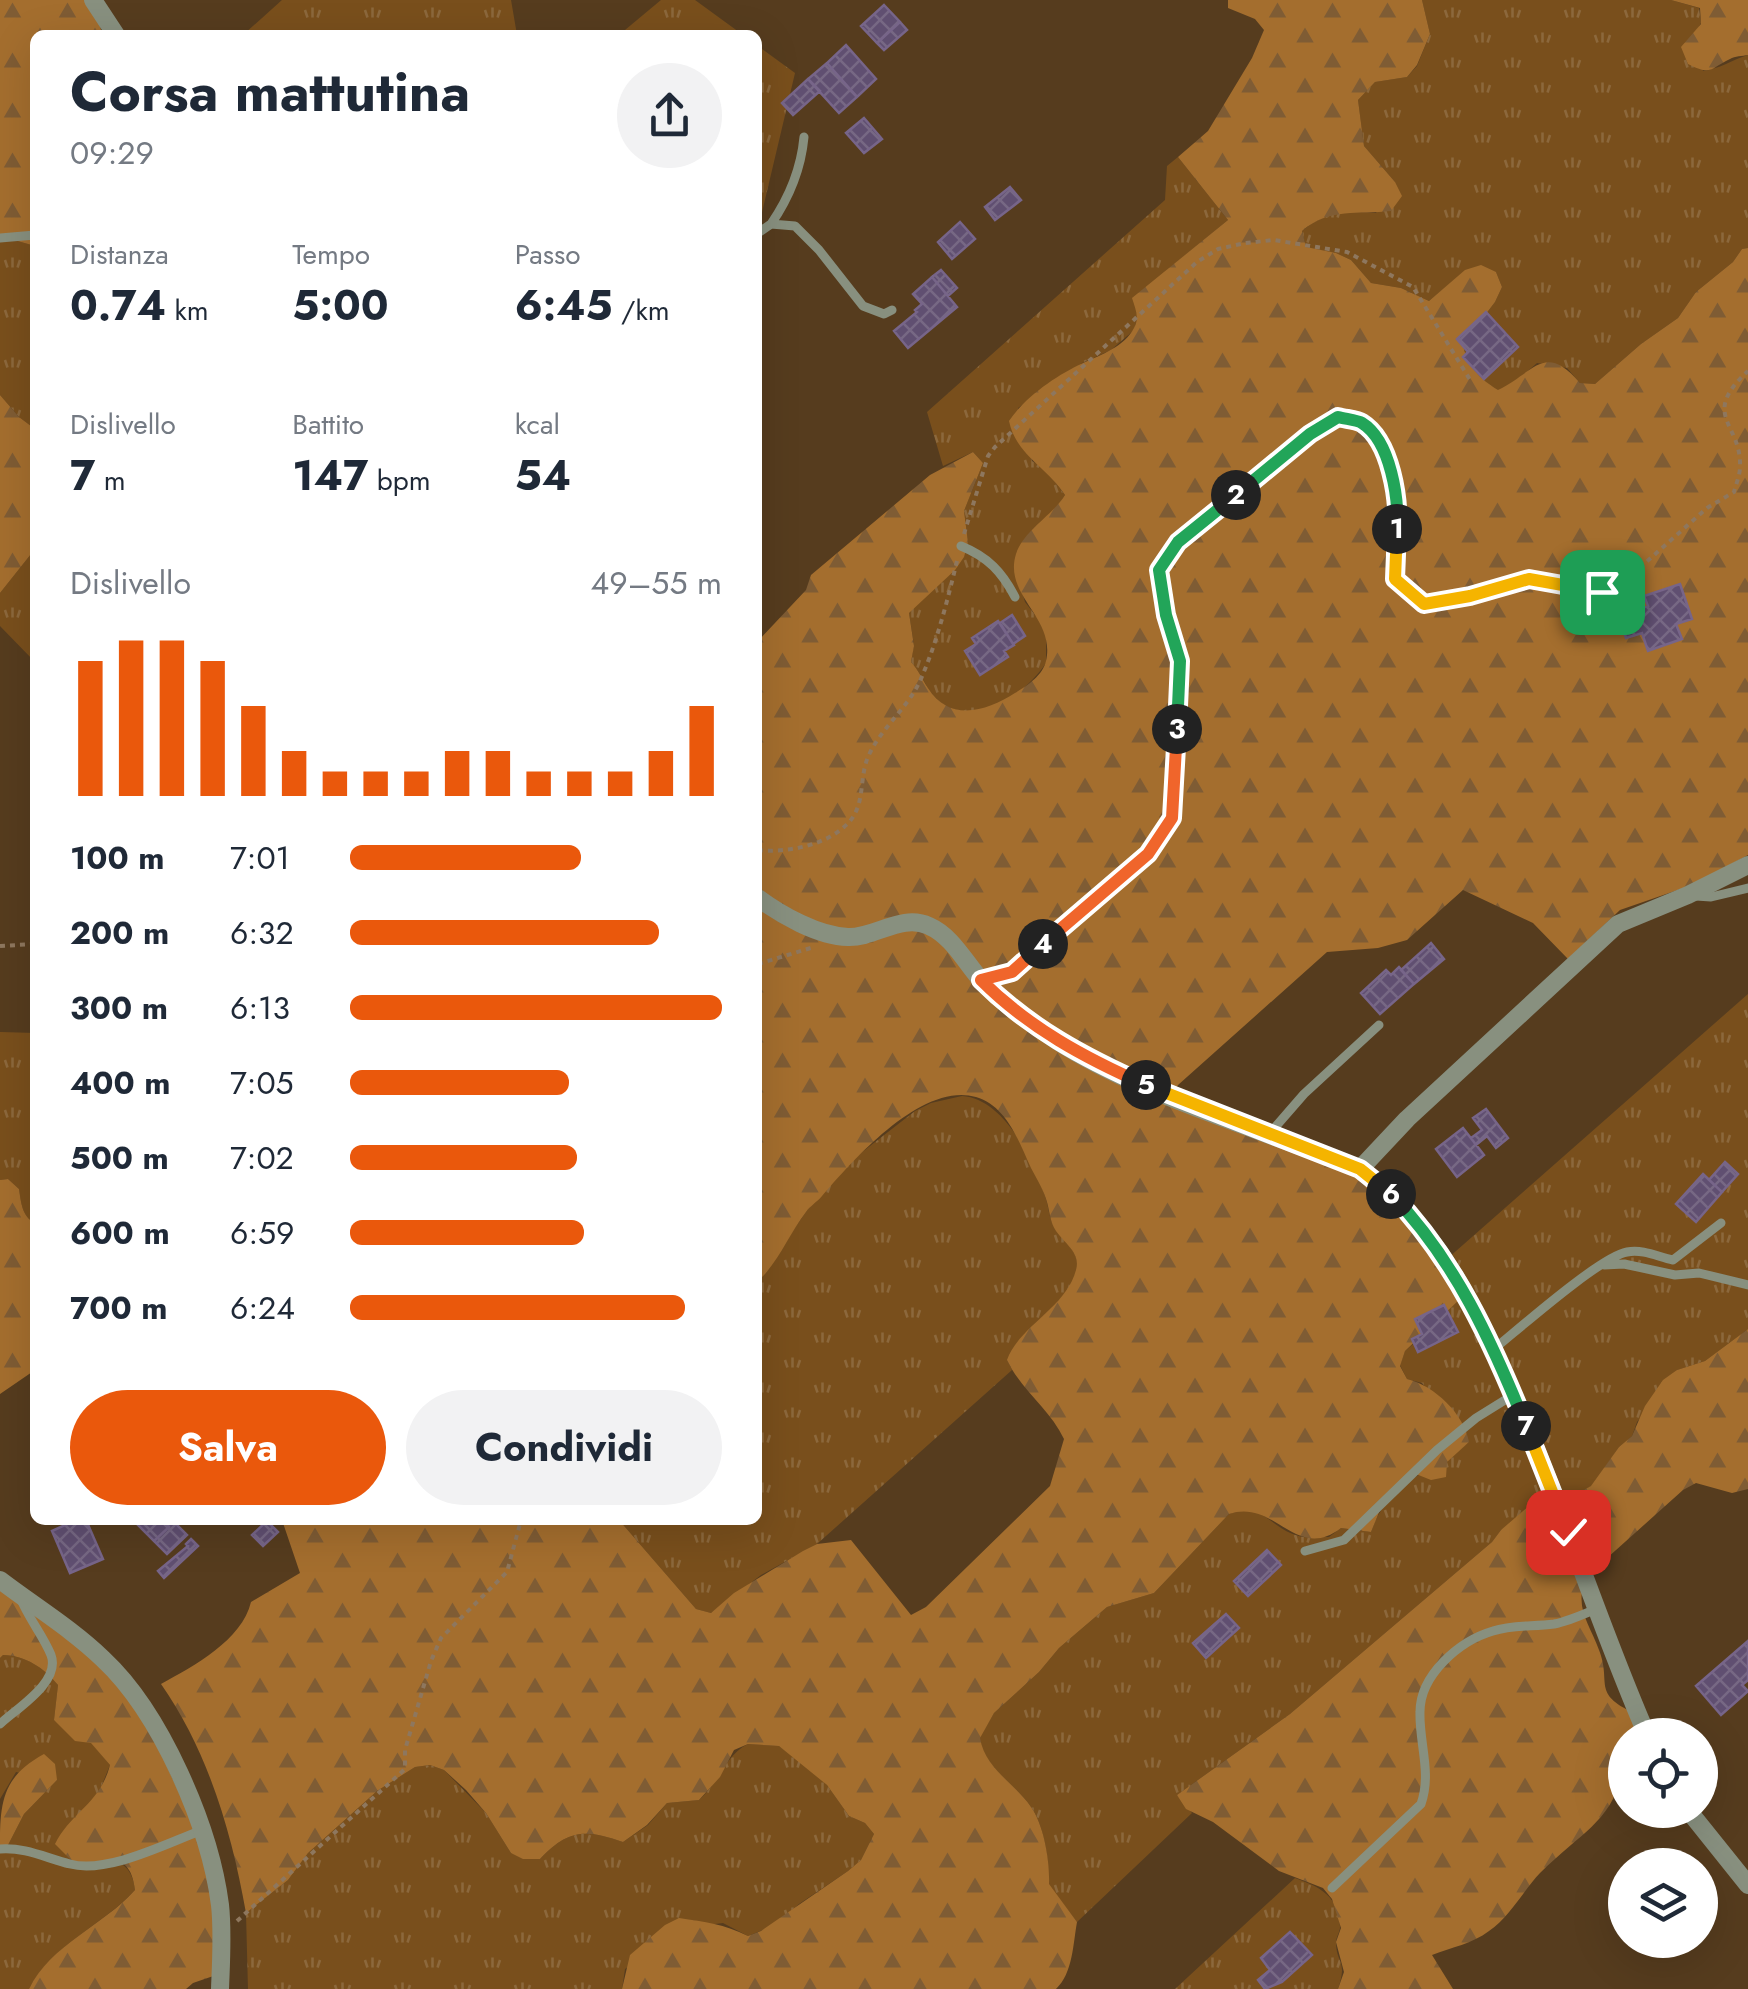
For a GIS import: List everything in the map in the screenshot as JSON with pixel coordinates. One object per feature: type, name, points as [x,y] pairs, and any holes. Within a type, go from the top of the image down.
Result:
[{"type":"street","points":[[93,0],[113,30]]},
{"type":"street","points":[[1360,1169],[1407,1119],[1618,924],[1748,865]]},
{"type":"street","points":[[762,900],[806,924],[847,937],[907,923],[926,924],[946,936],[981,980],[1027,1020],[1091,1061],[1360,1169],[1379,1183],[1419,1226],[1472,1305],[1494,1349],[1640,1718]]},
{"type":"street","points":[[0,1580],[106,1661],[151,1719],[171,1756],[216,1880],[220,1989]]},
{"type":"street","points":[[1703,1828],[1748,1884]]},
{"type":"lane","points":[[762,230],[784,206],[802,161],[804,138]]},
{"type":"lane","points":[[771,224],[795,226],[863,306],[884,314],[892,310]]},
{"type":"lane","points":[[0,238],[30,235]]},
{"type":"lane","points":[[961,546],[981,554],[1004,574],[1016,598]]},
{"type":"lane","points":[[1688,895],[1710,898],[1748,888]]},
{"type":"lane","points":[[1270,1133],[1304,1094],[1379,1024]]},
{"type":"lane","points":[[1494,1349],[1601,1265],[1625,1252],[1644,1251],[1673,1260],[1721,1222]]},
{"type":"lane","points":[[1601,1265],[1624,1264],[1675,1275],[1699,1273],[1748,1286]]},
{"type":"lane","points":[[1305,1551],[1344,1540],[1437,1450],[1476,1418],[1514,1395]]},
{"type":"lane","points":[[0,1724],[46,1682],[52,1667],[53,1659],[28,1618],[19,1594]]},
{"type":"lane","points":[[1332,1888],[1421,1804],[1426,1789],[1420,1710],[1424,1689],[1451,1654],[1487,1632],[1511,1626],[1554,1624],[1598,1608]]},
{"type":"lane","points":[[0,1849],[17,1848],[70,1864],[98,1866],[200,1831]]},
{"type":"path","points":[[762,850],[820,842],[844,828],[860,807],[866,760],[884,728],[918,684],[988,456],[1197,262],[1218,249],[1274,240],[1346,252],[1413,286],[1472,383]]},
{"type":"path","points":[[981,980],[1012,972],[1148,854],[1172,818],[1180,661],[1166,615],[1159,570],[1178,542],[1310,434],[1338,417],[1364,424],[1384,450],[1398,502],[1395,579],[1424,604],[1529,579],[1602,592],[1626,580],[1707,508],[1734,492],[1740,466],[1723,416],[1730,388],[1748,372]]},
{"type":"path","points":[[762,963],[847,937]]},
{"type":"path","points":[[0,946],[30,944]]},
{"type":"path","points":[[220,1932],[248,1912],[405,1769],[405,1750],[430,1662],[441,1638],[506,1572],[520,1525]]},
{"type":"green space","points":[[0,0],[94,0],[101,30],[30,30],[30,245],[0,236]]},
{"type":"green space","points":[[282,0],[511,0],[516,30],[249,30]]},
{"type":"green space","points":[[661,0],[695,0],[736,30],[625,30]]},
{"type":"green space","points":[[1228,0],[1422,0],[1430,34],[1417,65],[1407,77],[1375,82],[1358,100],[1364,146],[1402,196],[1391,211],[1334,215],[1302,231],[1306,247],[1351,260],[1371,283],[1401,288],[1429,301],[1465,270],[1481,265],[1496,272],[1502,287],[1463,344],[1475,371],[1498,390],[1548,362],[1568,371],[1580,383],[1595,384],[1678,318],[1696,292],[1733,262],[1742,249],[1748,248],[1748,855],[1695,884],[1620,910],[1568,959],[1533,923],[1463,890],[1407,940],[1378,948],[1327,952],[1178,1085],[1167,1101],[1363,1177],[1406,1216],[1460,1299],[1405,1351],[1400,1366],[1407,1379],[1428,1388],[1447,1403],[1461,1421],[1469,1442],[1447,1462],[1446,1477],[1431,1480],[1416,1474],[1382,1505],[1371,1532],[1341,1528],[1325,1537],[1311,1538],[1260,1514],[1229,1514],[1154,1593],[1107,1607],[994,1713],[980,1738],[983,1749],[1036,1815],[1045,1844],[1049,1884],[1077,1922],[1069,1967],[1056,1989],[622,1989],[630,1955],[665,1925],[679,1918],[722,1926],[748,1936],[761,1931],[861,1860],[874,1834],[865,1823],[849,1816],[827,1785],[779,1746],[748,1744],[734,1750],[720,1777],[699,1800],[667,1803],[647,1825],[623,1842],[578,1834],[560,1842],[540,1859],[523,1859],[511,1853],[486,1813],[444,1770],[430,1765],[415,1767],[377,1791],[308,1853],[288,1880],[246,1913],[216,1794],[192,1737],[161,1684],[227,1640],[246,1616],[251,1602],[300,1573],[284,1525],[623,1525],[696,1609],[711,1613],[734,1593],[803,1551],[817,1544],[851,1540],[911,1615],[926,1607],[1050,1486],[1064,1439],[1007,1360],[1022,1337],[1063,1295],[1077,1264],[1071,1249],[1054,1228],[1044,1194],[1011,1126],[996,1108],[976,1097],[955,1095],[933,1101],[890,1127],[808,1210],[762,1277],[762,637],[806,590],[811,575],[930,475],[973,452],[983,463],[964,511],[968,542],[964,557],[909,613],[914,646],[911,662],[937,699],[958,710],[993,705],[1042,671],[1047,645],[1044,632],[1022,595],[1014,569],[1020,545],[1065,495],[1018,443],[1009,421],[1052,380],[1125,340],[1137,320],[1132,298],[1228,220],[1178,157],[1208,131],[1252,58],[1264,30],[1255,19],[1228,8]]},
{"type":"green space","points":[[1422,0],[1671,0],[1699,8],[1701,23],[1693,37],[1703,71],[1748,55],[1748,248],[1742,249],[1733,262],[1696,292],[1678,318],[1595,384],[1580,383],[1567,368],[1537,363],[1498,391],[1475,371],[1463,344],[1502,287],[1496,272],[1466,270],[1429,301],[1401,288],[1371,283],[1351,260],[1336,253],[1306,248],[1302,231],[1311,224],[1337,214],[1376,213],[1395,182],[1364,146],[1358,100],[1375,82],[1407,77],[1417,66],[1430,34]]},
{"type":"green space","points":[[1671,0],[1748,0],[1748,55],[1706,70],[1688,64],[1681,47],[1701,24],[1700,8]]},
{"type":"green space","points":[[762,49],[795,73],[762,212]]},
{"type":"green space","points":[[1178,157],[1228,220],[1167,270],[1138,315],[1134,330],[1111,350],[1082,363],[1018,408],[1032,461],[1045,469],[1065,495],[1056,509],[1033,529],[1016,572],[1025,602],[1046,629],[1046,663],[1026,686],[998,704],[968,711],[953,709],[935,697],[911,662],[914,645],[909,613],[968,542],[964,511],[983,463],[973,452],[943,466],[927,412],[1165,200],[1167,166]]},
{"type":"green space","points":[[0,236],[30,245],[30,425],[0,395]]},
{"type":"green space","points":[[0,395],[30,425],[30,555],[0,593]]},
{"type":"green space","points":[[30,555],[30,657],[0,626],[0,593]]},
{"type":"green space","points":[[1748,994],[1748,1329],[1705,1361],[1677,1370],[1592,1486],[1501,1530],[1492,1542],[1290,1714],[1177,1795],[1192,1813],[1077,1922],[1048,1884],[1045,1844],[1036,1815],[982,1749],[979,1738],[994,1713],[1107,1607],[1154,1593],[1229,1514],[1258,1513],[1286,1531],[1304,1537],[1329,1537],[1341,1528],[1371,1532],[1380,1513],[1401,1488],[1469,1442],[1422,1383],[1407,1379],[1400,1365],[1405,1351],[1439,1322],[1439,1266]]},
{"type":"green space","points":[[0,1032],[30,1033],[30,1219],[19,1189],[8,1179],[0,1180]]},
{"type":"green space","points":[[962,1096],[977,1100],[992,1108],[1016,1134],[1041,1184],[1053,1225],[1076,1256],[1073,1281],[1014,1348],[1008,1360],[1012,1370],[817,1544],[761,1575],[711,1613],[696,1609],[623,1525],[762,1525],[762,1275],[808,1209],[852,1160],[931,1103]]},
{"type":"green space","points":[[8,1179],[19,1189],[30,1219],[30,1373],[0,1394],[0,1180]]},
{"type":"green space","points":[[1748,1329],[1748,1489],[1732,1493],[1696,1483],[1683,1490],[1587,1576],[1583,1587],[1582,1606],[1599,1650],[1607,1693],[1634,1713],[1634,1718],[1608,1718],[1608,1807],[1590,1829],[1540,1873],[1497,1925],[1476,1939],[1432,1955],[1453,1989],[1338,1989],[1344,1972],[1336,1942],[1341,1928],[1332,1899],[1323,1888],[1279,1871],[1213,1822],[1186,1809],[1177,1795],[1290,1714],[1536,1500],[1552,1507],[1591,1486],[1619,1447],[1632,1436],[1645,1406],[1663,1380],[1677,1370],[1705,1361]]},
{"type":"green space","points":[[0,1584],[132,1690],[209,1858],[222,1973],[186,1989],[29,1989],[50,1960],[135,1890],[128,1868],[122,1863],[77,1866],[55,1844],[99,1789],[110,1765],[91,1743],[75,1741],[54,1720],[58,1685],[52,1679],[27,1660],[3,1655],[0,1658]]},
{"type":"green space","points":[[3,1655],[27,1660],[58,1685],[54,1720],[91,1742],[110,1765],[97,1797],[86,1810],[92,1864],[122,1864],[131,1874],[135,1890],[64,1947],[29,1989],[0,1989],[0,1852],[8,1845],[24,1814],[57,1780],[16,1772],[0,1799]]},
{"type":"green space","points":[[748,1744],[779,1746],[804,1763],[827,1785],[849,1816],[865,1823],[874,1834],[861,1860],[775,1925],[748,1936],[723,1923],[707,1925],[693,1920],[625,1969],[622,1989],[248,1989],[246,1913],[288,1880],[308,1853],[377,1791],[415,1767],[430,1765],[444,1770],[486,1813],[511,1853],[540,1859],[560,1842],[578,1834],[623,1842],[648,1825],[667,1803],[699,1800],[733,1755]]},
{"type":"green space","points":[[44,1754],[55,1764],[57,1780],[24,1814],[8,1845],[0,1852],[6,1794],[19,1773]]},
{"type":"green space","points":[[1295,1878],[1320,1889],[1336,1908],[1340,1927],[1336,1949],[1342,1967],[1338,1989],[1175,1989]]},
{"type":"building","points":[[884,5],[900,22],[877,43],[861,26]]},
{"type":"building","points":[[900,22],[907,30],[884,50],[877,43]]},
{"type":"building","points":[[846,45],[876,79],[857,97],[827,63]]},
{"type":"building","points":[[827,63],[857,97],[839,113],[808,79]]},
{"type":"building","points":[[808,79],[820,91],[793,115],[782,103]]},
{"type":"building","points":[[864,118],[882,139],[864,153],[846,133]]},
{"type":"building","points":[[1010,187],[1021,200],[995,220],[985,207]]},
{"type":"building","points":[[960,222],[975,239],[952,259],[938,242]]},
{"type":"building","points":[[941,270],[957,288],[948,296],[932,277]]},
{"type":"building","points":[[932,277],[957,307],[908,348],[894,331],[917,312],[922,304],[913,294]]},
{"type":"building","points":[[1486,312],[1518,347],[1484,379],[1463,357],[1468,352],[1457,339]]},
{"type":"building","points":[[1680,584],[1692,619],[1676,624],[1682,639],[1648,651],[1642,633],[1626,638],[1618,616],[1648,606],[1644,596]]},
{"type":"building","points":[[1012,615],[1025,636],[1013,644],[1000,623]]},
{"type":"building","points":[[998,621],[1014,645],[1004,651],[1008,657],[980,675],[965,651],[976,644],[972,638]]},
{"type":"building","points":[[1431,943],[1444,959],[1414,984],[1401,970]]},
{"type":"building","points":[[1399,967],[1414,984],[1380,1014],[1361,993],[1386,970],[1391,975]]},
{"type":"building","points":[[1486,1109],[1508,1138],[1496,1148],[1487,1136],[1476,1145],[1471,1138],[1482,1130],[1473,1118]]},
{"type":"building","points":[[1463,1128],[1484,1155],[1457,1177],[1436,1149]]},
{"type":"building","points":[[1725,1162],[1738,1174],[1722,1192],[1709,1180]]},
{"type":"building","points":[[1703,1174],[1722,1192],[1696,1222],[1676,1204]]},
{"type":"building","points":[[1444,1305],[1458,1332],[1418,1352],[1412,1339],[1422,1334],[1415,1319]]},
{"type":"building","points":[[65,1525],[88,1525],[103,1559],[70,1573],[52,1531]]},
{"type":"building","points":[[138,1525],[169,1527],[154,1541]]},
{"type":"building","points":[[177,1525],[187,1535],[167,1554],[154,1541]]},
{"type":"building","points":[[263,1525],[271,1525],[278,1532],[263,1546],[252,1535]]},
{"type":"building","points":[[191,1539],[198,1546],[164,1578],[158,1571]]},
{"type":"building","points":[[1267,1550],[1281,1565],[1248,1596],[1234,1581]]},
{"type":"building","points":[[1226,1614],[1239,1628],[1206,1658],[1193,1643]]},
{"type":"building","points":[[1748,1641],[1748,1680],[1742,1685],[1748,1691],[1721,1715],[1696,1686]]},
{"type":"building","points":[[1290,1932],[1312,1955],[1282,1982],[1265,1989],[1258,1980],[1270,1970],[1261,1958]]},
{"type":"route","points":[[1568,1532],[1500,1362],[1472,1305],[1419,1226],[1379,1183],[1360,1169],[1091,1061],[1027,1020],[981,980],[1012,972],[1148,854],[1172,818],[1180,661],[1166,615],[1159,570],[1178,542],[1310,434],[1338,417],[1364,424],[1384,450],[1398,502],[1395,579],[1424,604],[1529,579],[1602,592]]}]
